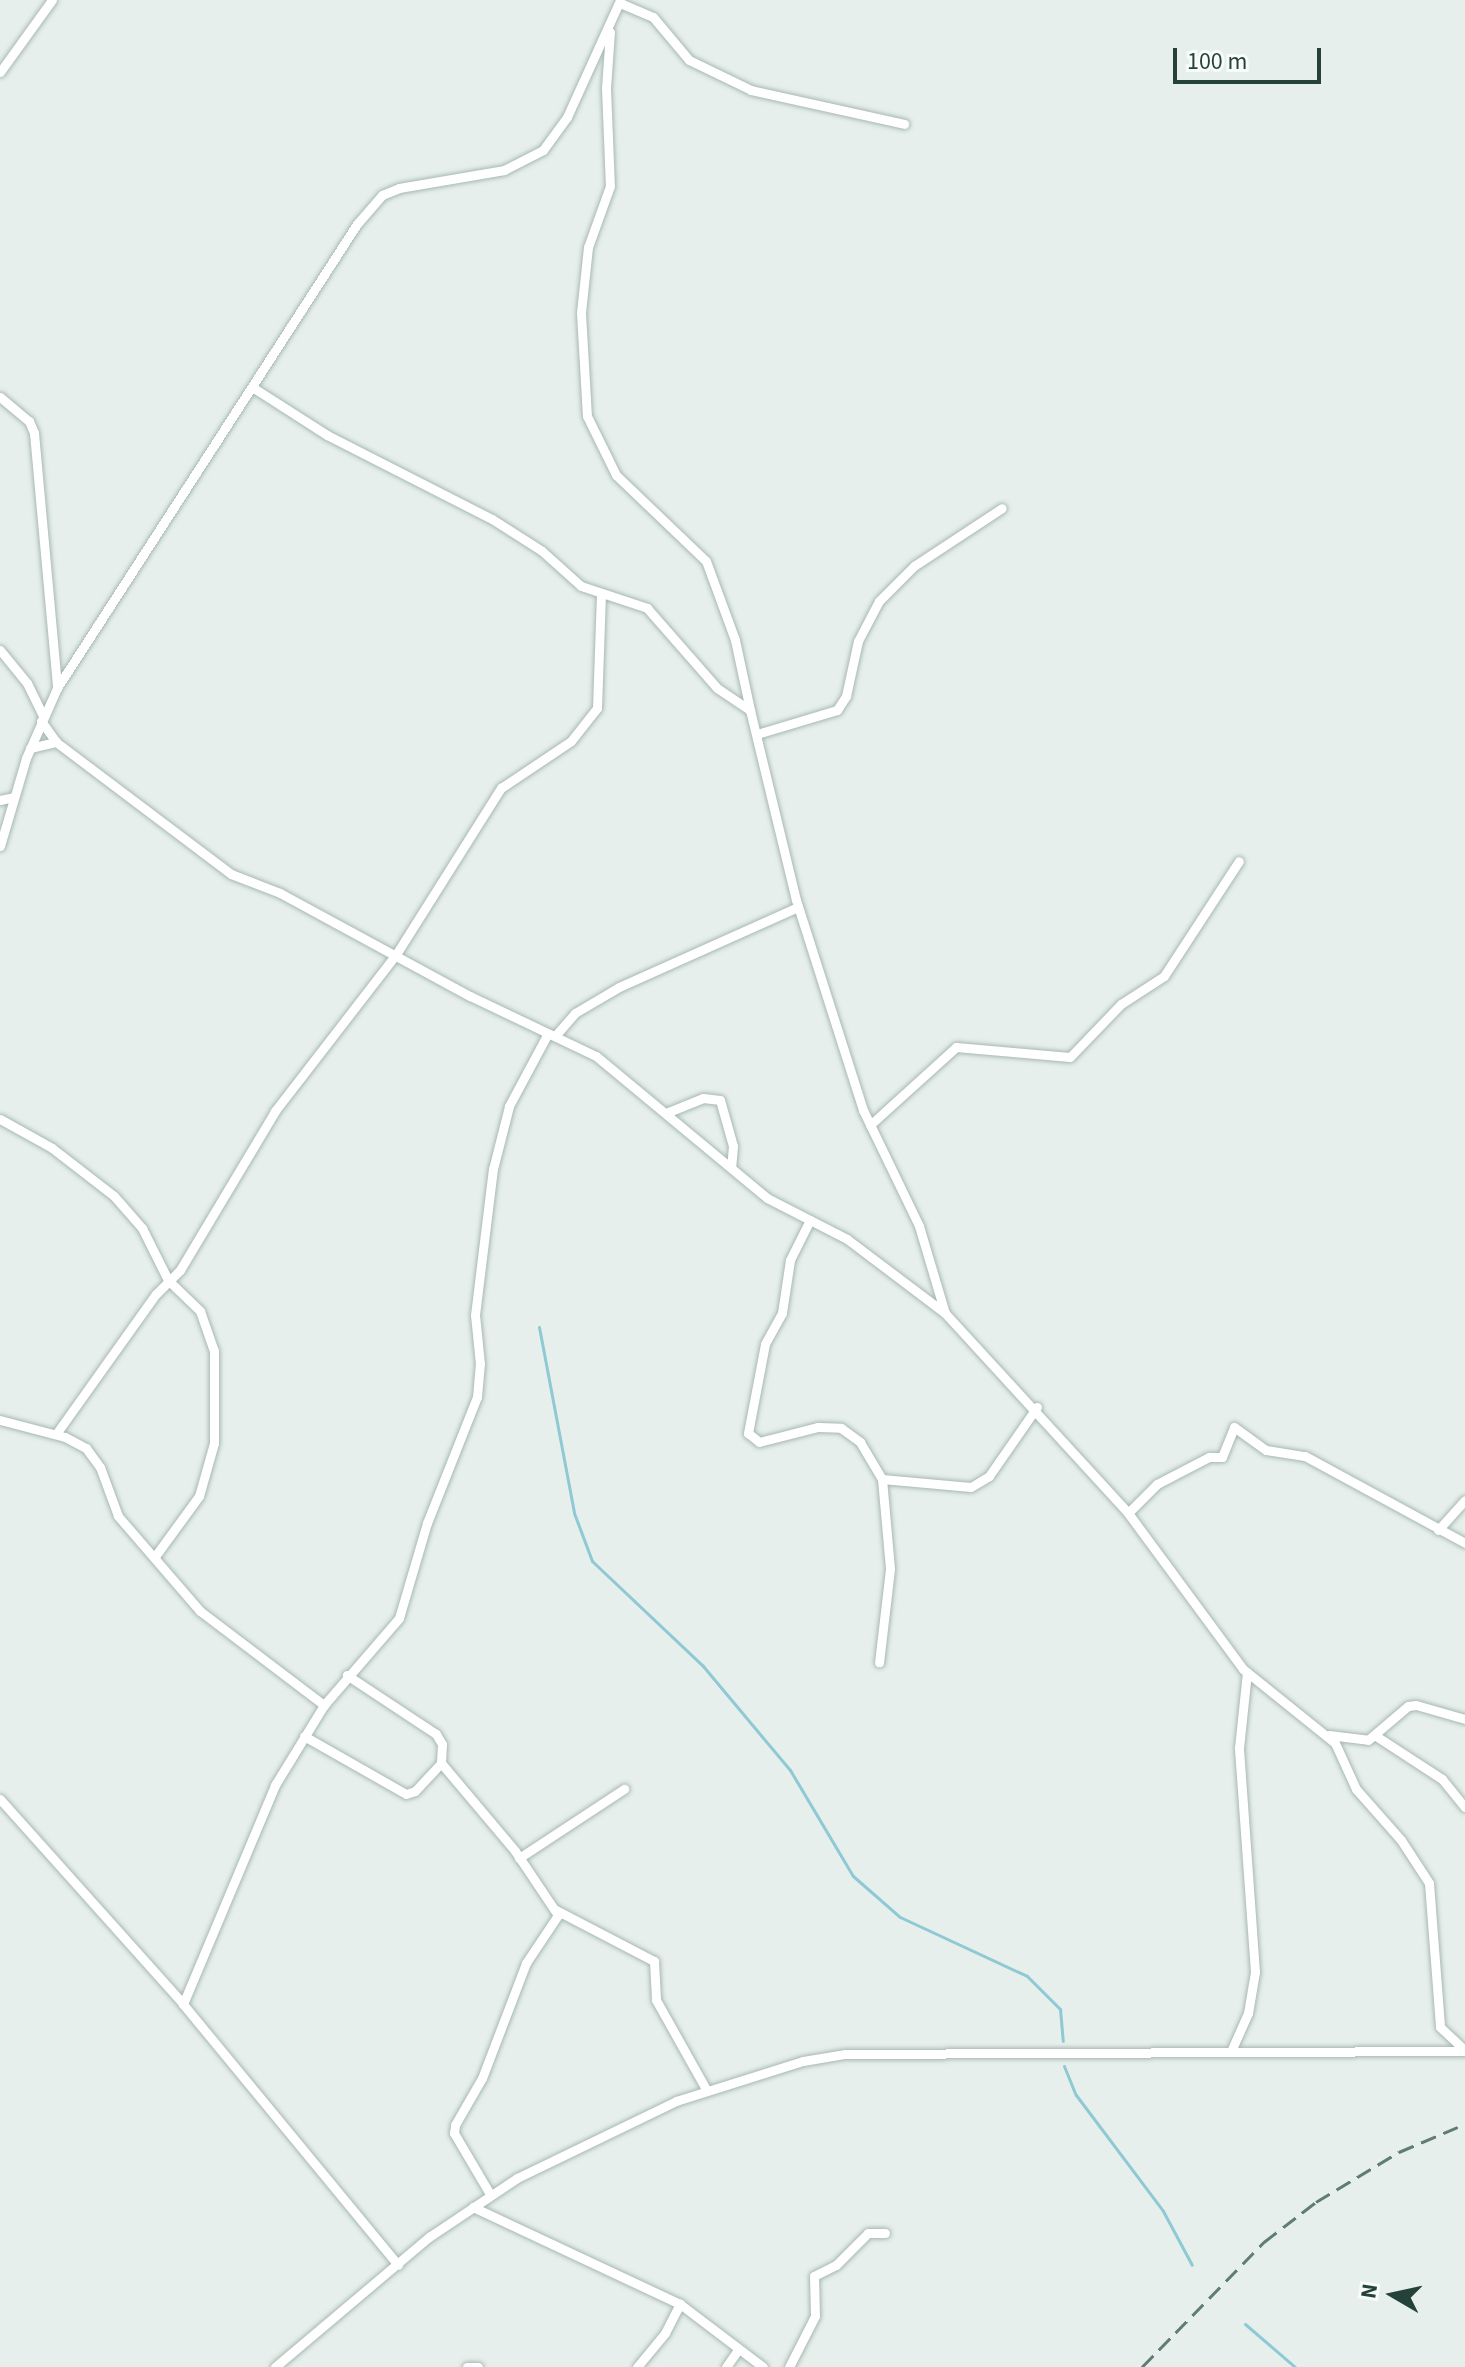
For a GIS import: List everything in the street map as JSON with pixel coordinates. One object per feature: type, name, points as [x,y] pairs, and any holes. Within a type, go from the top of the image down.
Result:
[{"type":"street","points":[[0,72],[52,0]]},
{"type":"street","points":[[0,846],[30,748],[57,688],[372,204],[399,188],[488,173],[532,159],[557,135],[611,27],[620,1],[653,17],[689,60],[751,90],[904,124]]},
{"type":"street","points":[[611,27],[606,88],[610,186],[588,247],[581,313],[587,416],[616,475],[695,548],[714,575],[745,675],[750,710],[798,907],[870,1125],[919,1226],[945,1313]]},
{"type":"street","points":[[252,387],[327,435],[492,519],[542,551],[572,580],[647,608],[717,688],[750,710]]},
{"type":"street","points":[[0,397],[29,421],[34,433],[57,688]]},
{"type":"street","points":[[757,734],[837,710],[846,696],[863,627],[879,601],[914,566],[1002,508]]},
{"type":"street","points":[[56,1434],[192,1251],[275,1111],[395,956],[501,788],[571,741],[597,708],[601,593]]},
{"type":"street","points":[[0,650],[27,683],[56,742],[231,874],[280,893],[395,956],[596,1056],[767,1198],[847,1239],[945,1313],[1037,1407],[1128,1513],[1247,1672],[1326,1734],[1356,1789],[1401,1840],[1429,1883],[1440,2027],[1465,2050]]},
{"type":"street","points":[[30,748],[56,742]]},
{"type":"street","points":[[0,800],[14,797]]},
{"type":"street","points":[[870,1125],[956,1047],[1070,1057],[1121,1004],[1164,976],[1239,861]]},
{"type":"street","points":[[183,2004],[246,1846],[304,1736],[347,1675],[399,1618],[427,1523],[477,1397],[480,1364],[475,1315],[493,1169],[509,1106],[551,1035],[575,1013],[619,987],[798,907]]},
{"type":"street","points":[[666,1113],[703,1098],[720,1100],[733,1146],[731,1167]]},
{"type":"street","points":[[0,1119],[52,1148],[114,1196],[142,1228],[168,1280],[200,1311],[214,1351],[211,1389],[216,1417],[202,1489],[156,1555]]},
{"type":"street","points":[[810,1220],[790,1260],[782,1313],[765,1344],[748,1433],[759,1442],[818,1427],[841,1428],[860,1442],[882,1479],[890,1569],[879,1662]]},
{"type":"street","points":[[882,1479],[971,1487],[989,1476],[1037,1407]]},
{"type":"street","points":[[0,1420],[56,1434],[86,1448],[100,1467],[118,1516],[156,1555],[200,1611],[324,1705]]},
{"type":"street","points":[[1128,1513],[1157,1484],[1209,1457],[1222,1457],[1234,1427],[1266,1450],[1305,1456],[1465,1543]]},
{"type":"street","points":[[1438,1530],[1465,1500]]},
{"type":"street","points":[[1232,2049],[1248,2013],[1255,1972],[1239,1748],[1247,1672]]},
{"type":"street","points":[[304,1736],[406,1794],[415,1791],[441,1763],[442,1744],[436,1734],[347,1675]]},
{"type":"street","points":[[1326,1734],[1361,1742],[1376,1736],[1408,1706],[1465,1719]]},
{"type":"street","points":[[1376,1736],[1442,1779],[1465,1807]]},
{"type":"street","points":[[441,1763],[519,1858],[554,1909],[557,1921],[526,1963],[482,2078],[455,2125],[454,2133],[490,2194]]},
{"type":"street","points":[[519,1858],[624,1789]]},
{"type":"street","points":[[0,1799],[183,2004],[398,2265]]},
{"type":"street","points":[[554,1909],[654,1961],[656,2000],[706,2089]]},
{"type":"street","points":[[275,2367],[490,2194],[706,2089],[845,2054],[1232,2049],[1465,2050]]},
{"type":"street","points":[[473,2207],[680,2304],[737,2351],[763,2367]]},
{"type":"street","points":[[789,2367],[815,2316],[814,2276],[836,2265],[868,2233],[885,2233]]},
{"type":"street","points":[[637,2367],[665,2333],[680,2304]]},
{"type":"street","points":[[726,2367],[737,2351]]},
{"type":"street","points":[[467,2367],[478,2367]]},
{"type":"waterway","points":[[539,1327],[574,1513],[592,1561],[703,1666],[790,1770],[853,1876],[900,1917],[1027,1976],[1060,2009],[1063,2041]]},
{"type":"waterway","points":[[1064,2066],[1076,2095],[1163,2211],[1192,2265]]},
{"type":"waterway","points":[[1245,2324],[1295,2367]]},
{"type":"railway","points":[[1142,2367],[1264,2242],[1316,2202],[1399,2152],[1465,2124]]}]
